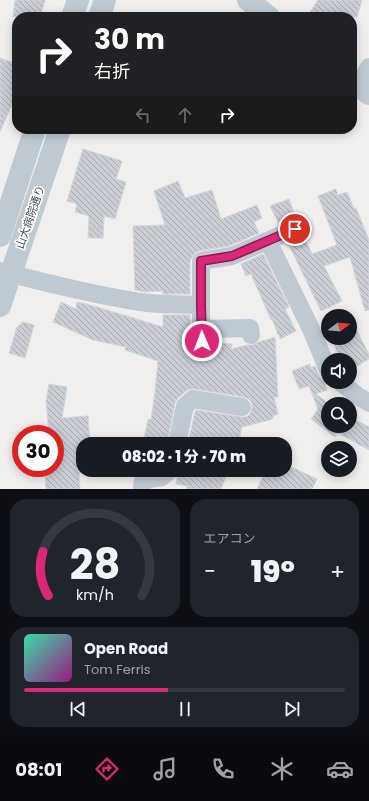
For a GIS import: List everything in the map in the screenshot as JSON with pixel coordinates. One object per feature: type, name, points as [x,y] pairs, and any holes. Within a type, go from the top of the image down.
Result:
[{"type":"street","points":[[74,12],[78,0]]},
{"type":"street","points":[[101,12],[105,0]]},
{"type":"street","points":[[248,0],[263,12]]},
{"type":"street","name":"山大病院通り","points":[[0,236],[33,134]]},
{"type":"street","name":"山大病院通り","points":[[0,306],[5,273],[58,134]]},
{"type":"street","points":[[251,335],[250,328],[202,335],[201,261],[232,256],[295,229]]},
{"type":"street","points":[[268,241],[321,354]]},
{"type":"street","points":[[5,273],[39,282],[141,302],[201,306]]},
{"type":"street","points":[[349,389],[369,403]]},
{"type":"street","points":[[178,437],[185,406],[193,399],[242,407]]},
{"type":"street","points":[[142,489],[143,480],[162,477]]},
{"type":"building","points":[[15,0],[45,0],[41,12],[14,12]]},
{"type":"building","points":[[318,0],[362,0],[357,17],[357,12],[310,12]]},
{"type":"building","points":[[0,58],[12,62],[12,104],[0,132]]},
{"type":"building","points":[[83,149],[122,161],[116,179],[126,182],[115,219],[104,216],[103,238],[88,238],[89,216],[75,212],[77,204],[67,201]]},
{"type":"building","points":[[178,181],[185,198],[212,190],[221,219],[257,205],[262,218],[254,222],[259,233],[229,246],[195,253],[190,261],[190,294],[163,294],[162,291],[145,292],[135,290],[133,226],[165,225],[154,191]]},
{"type":"building","points":[[336,189],[338,195],[347,192],[354,209],[356,208],[369,240],[369,310],[365,311],[350,257],[324,266],[342,301],[325,309],[321,309],[321,311],[288,243],[299,239],[303,235],[312,254],[337,245],[318,196]]},
{"type":"building","points":[[289,199],[296,219],[291,219],[279,224],[270,206]]},
{"type":"building","points":[[263,254],[289,307],[285,309],[296,331],[280,339],[251,274],[246,276],[241,264]]},
{"type":"building","points":[[61,302],[76,309],[77,302],[163,327],[163,315],[190,315],[191,348],[196,348],[198,350],[217,349],[217,343],[232,344],[231,349],[253,345],[275,337],[278,397],[274,397],[278,414],[273,416],[273,419],[242,427],[240,437],[190,437],[196,410],[246,417],[250,414],[252,408],[252,403],[249,399],[244,397],[190,389],[178,398],[175,403],[168,437],[144,437],[148,419],[151,420],[158,361],[125,350],[126,347],[93,340],[53,322]]},
{"type":"building","points":[[23,322],[34,325],[25,358],[9,353],[17,327]]},
{"type":"building","points":[[357,331],[369,354],[369,359],[357,366],[357,353],[337,353],[334,345],[357,345]]},
{"type":"building","points":[[310,364],[311,368],[315,366],[321,378],[321,389],[327,390],[316,394],[321,398],[321,426],[311,419],[318,409],[309,386],[299,389],[292,371]]},
{"type":"building","points":[[49,384],[67,387],[62,418],[88,416],[90,437],[76,437],[76,477],[79,477],[80,489],[46,489],[45,477],[64,477],[64,425],[48,425],[46,401]]},
{"type":"building","points":[[357,421],[369,427],[369,450],[357,443],[357,441],[353,441],[338,433],[357,433]]},
{"type":"building","points":[[330,433],[338,433],[335,437]]},
{"type":"building","points":[[292,467],[317,479],[312,489],[257,489],[263,477],[292,477]]},
{"type":"building","points":[[226,477],[221,489],[187,489],[187,486],[176,484],[177,478]]},
{"type":"route","points":[[202,341],[201,261],[232,256],[295,229]]}]
